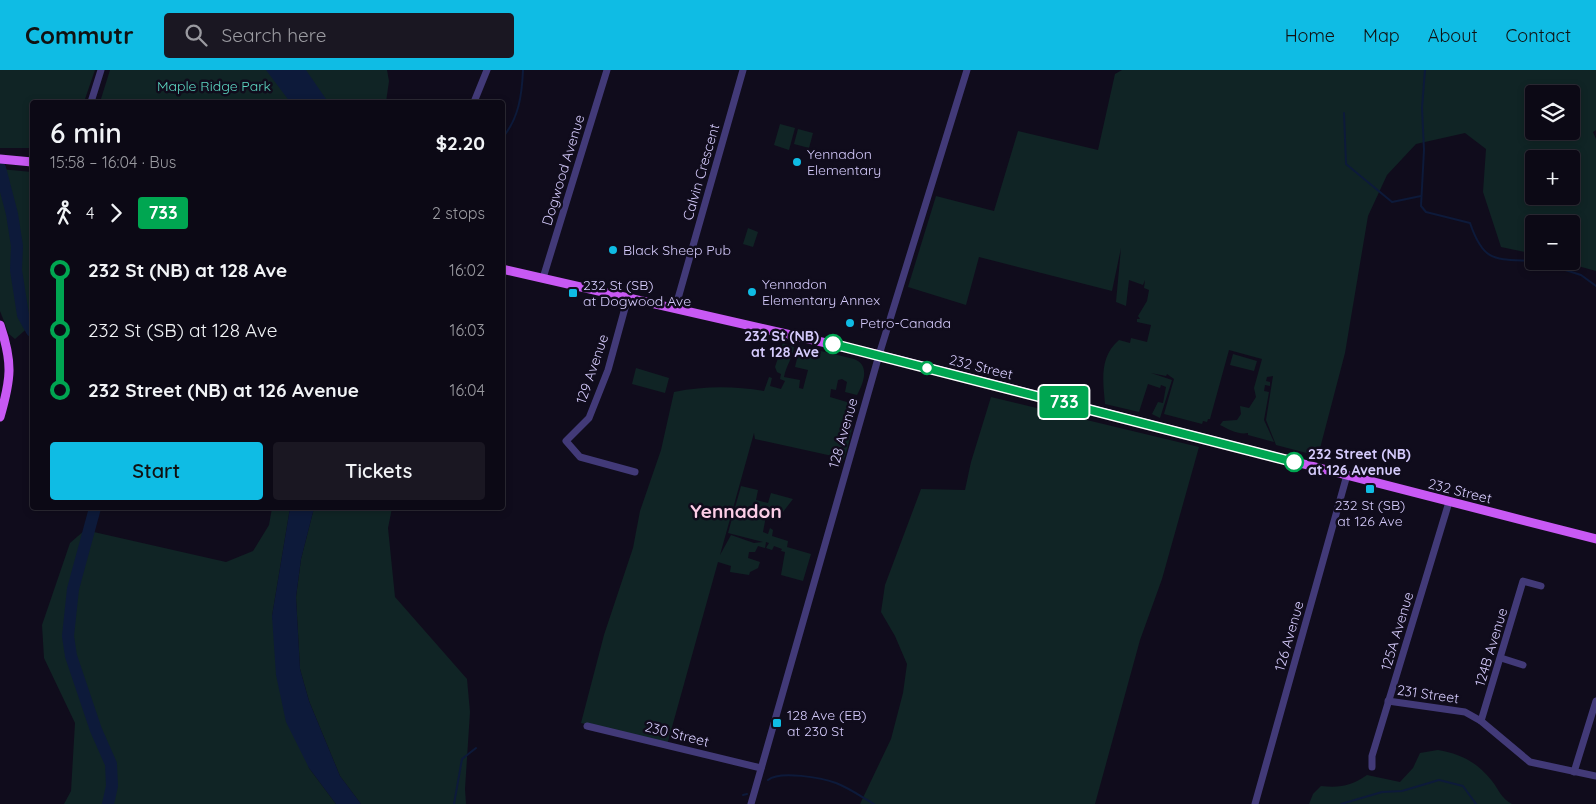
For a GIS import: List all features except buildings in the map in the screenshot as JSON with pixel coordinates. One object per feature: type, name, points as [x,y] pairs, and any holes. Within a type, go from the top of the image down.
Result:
[{"type":"main road","points":[[0,159],[30,162]]},
{"type":"main road","name":"232 Street","points":[[505,270],[878,355],[1596,539]]},
{"type":"main road","points":[[0,325],[8,349],[10,367],[0,417]]},
{"type":"street","points":[[92,100],[101,70]]},
{"type":"street","points":[[475,100],[487,70]]},
{"type":"street","name":"Dogwood Avenue","points":[[543,278],[607,70]]},
{"type":"street","name":"Calvin Crescent","points":[[675,309],[743,70]]},
{"type":"street","name":"128 Avenue","points":[[751,804],[878,355],[967,70]]},
{"type":"street","name":"129 Avenue","points":[[628,297],[608,370],[589,418],[566,441],[580,457],[635,472]]},
{"type":"street","name":"126 Avenue","points":[[1255,804],[1347,475]]},
{"type":"street","name":"125A Avenue","points":[[1372,768],[1372,756],[1449,502]]},
{"type":"street","name":"124B Avenue","points":[[1482,721],[1524,581],[1541,586]]},
{"type":"street","points":[[1501,658],[1523,665]]},
{"type":"street","name":"231 Street","points":[[1388,701],[1454,710],[1482,721],[1526,760],[1596,776]]},
{"type":"street","points":[[1574,772],[1596,701]]},
{"type":"street","name":"230 Street","points":[[587,726],[760,768]]},
{"type":"green space","points":[[0,70],[95,70],[85,100],[30,100],[30,148],[0,148]]},
{"type":"green space","name":"Maple Ridge Park","points":[[110,70],[387,70],[389,81],[386,100],[101,100]]},
{"type":"green space","points":[[1122,70],[1596,70],[1596,130],[1593,132],[1596,139],[1596,271],[1580,267],[1580,215],[1525,215],[1525,252],[1501,247],[1483,192],[1486,149],[1465,133],[1416,144],[1387,175],[1368,216],[1345,353],[1318,456],[1276,445],[1266,420],[1273,376],[1267,377],[1266,381],[1270,382],[1270,386],[1265,385],[1264,391],[1269,392],[1264,420],[1274,442],[1248,435],[1248,433],[1230,430],[1220,425],[1223,421],[1237,420],[1241,414],[1240,406],[1249,408],[1256,397],[1254,388],[1262,359],[1229,350],[1210,419],[1207,422],[1203,421],[1202,424],[1164,414],[1174,379],[1167,374],[1166,376],[1151,373],[1172,380],[1160,418],[1152,414],[1158,402],[1163,403],[1166,387],[1161,385],[1160,388],[1148,384],[1139,412],[1105,404],[1104,370],[1108,354],[1119,340],[1130,343],[1131,338],[1147,342],[1151,325],[1137,322],[1137,319],[1140,319],[1138,316],[1147,301],[1149,290],[1144,288],[1145,280],[1143,285],[1129,280],[1126,306],[1116,302],[1121,248],[1112,291],[979,257],[966,305],[908,287],[936,196],[994,211],[1018,131],[1098,150],[1115,74]]},
{"type":"green space","points":[[780,124],[795,128],[789,150],[774,145]]},
{"type":"green space","points":[[798,129],[813,133],[809,148],[794,144]]},
{"type":"green space","points":[[0,169],[30,172],[30,326],[15,339],[9,334],[0,311]]},
{"type":"green space","points":[[748,228],[758,232],[753,247],[743,244]]},
{"type":"green space","points":[[783,343],[794,347],[784,377],[800,380],[799,388],[803,389],[808,370],[795,367],[800,346],[854,359],[862,365],[864,374],[862,385],[857,395],[845,392],[847,382],[842,379],[838,380],[836,390],[831,389],[830,397],[857,405],[846,452],[842,462],[837,457],[755,439],[754,433],[720,555],[731,535],[754,543],[763,542],[728,533],[741,486],[758,490],[756,500],[768,503],[771,493],[793,499],[783,512],[774,511],[771,516],[766,516],[763,532],[768,534],[770,528],[773,530],[772,536],[788,541],[787,547],[811,554],[803,581],[781,575],[785,552],[774,546],[772,550],[766,548],[769,543],[766,542],[765,548],[758,546],[755,552],[749,552],[748,558],[760,562],[758,568],[750,572],[749,575],[730,572],[731,566],[718,562],[667,745],[581,723],[604,635],[633,548],[640,511],[661,450],[674,392],[719,387],[764,391],[769,377],[772,378],[770,386],[781,389],[785,381],[780,379],[781,374],[777,372],[775,367]]},
{"type":"green space","points":[[1233,354],[1257,361],[1254,371],[1230,365]]},
{"type":"green space","points":[[636,368],[669,378],[665,393],[632,384]]},
{"type":"green space","points":[[991,397],[1199,447],[1162,579],[1140,640],[1095,804],[860,804],[891,739],[903,693],[907,664],[895,636],[881,612],[885,585],[921,489],[965,490],[971,462]]},
{"type":"green space","points":[[272,510],[290,510],[272,616],[309,768],[336,804],[64,804],[71,791],[75,723],[44,658],[42,625],[70,543],[85,530],[226,562],[253,551],[269,525]]},
{"type":"green space","points":[[313,510],[392,510],[388,528],[395,597],[467,679],[470,712],[465,789],[466,804],[361,804],[340,776],[309,701],[300,669],[296,597],[301,559]]},
{"type":"green space","points":[[1438,750],[1454,754],[1474,764],[1486,774],[1508,802],[1512,804],[1309,804],[1313,794],[1321,786],[1334,787],[1345,785],[1356,782],[1367,775],[1400,782],[1413,768],[1420,753]]},
{"type":"water","points":[[266,70],[306,70],[327,100],[288,100]]},
{"type":"water","points":[[290,510],[313,510],[301,559],[296,597],[300,669],[309,701],[340,776],[361,804],[336,804],[309,768],[286,722],[276,675],[272,616]]},
{"type":"waterway","points":[[505,134],[516,114],[522,88],[523,70]]},
{"type":"waterway","points":[[1425,70],[1422,108],[1424,150],[1421,206],[1426,212],[1470,223],[1481,246],[1486,253],[1493,257],[1525,261]]},
{"type":"waterway","points":[[1344,113],[1346,164],[1392,202],[1421,196]]},
{"type":"waterway","points":[[0,168],[12,214],[17,246],[16,270],[23,315],[30,327]]},
{"type":"waterway","points":[[1565,270],[1581,275],[1596,286]]},
{"type":"waterway","points":[[94,510],[73,589],[68,636],[71,656],[96,730],[111,764],[112,786],[108,804]]},
{"type":"waterway","points":[[454,804],[462,759],[476,748]]},
{"type":"waterway","points":[[768,780],[774,777],[791,775],[830,781],[851,790],[874,804]]},
{"type":"waterway","points":[[1341,804],[1382,792],[1402,791],[1439,780],[1463,786],[1476,804]]},
{"type":"waterway","points":[[743,795],[747,794]]},
{"type":"bus line","name":"733","points":[[833,344],[1294,462]]},
{"type":"place","name":"Yennadon Elementary","points":[[797,162]]},
{"type":"place","name":"Black Sheep Pub","points":[[613,250]]},
{"type":"place","name":"Yennadon Elementary Annex","points":[[752,292]]},
{"type":"place","name":"232 St (SB) at Dogwood Ave","points":[[573,293]]},
{"type":"place","name":"Petro-Canada","points":[[850,323]]},
{"type":"place","name":"232 St (NB) at 128 Ave","points":[[833,344]]},
{"type":"place","name":"232 Street (NB) at 126 Avenue","points":[[1294,462]]},
{"type":"place","name":"232 St (SB) at 126 Ave","points":[[1370,489]]},
{"type":"place","name":"128 Ave (EB) at 230 St","points":[[777,723]]},
{"type":"district","name":"Yennadon","points":[[736,511]]}]
